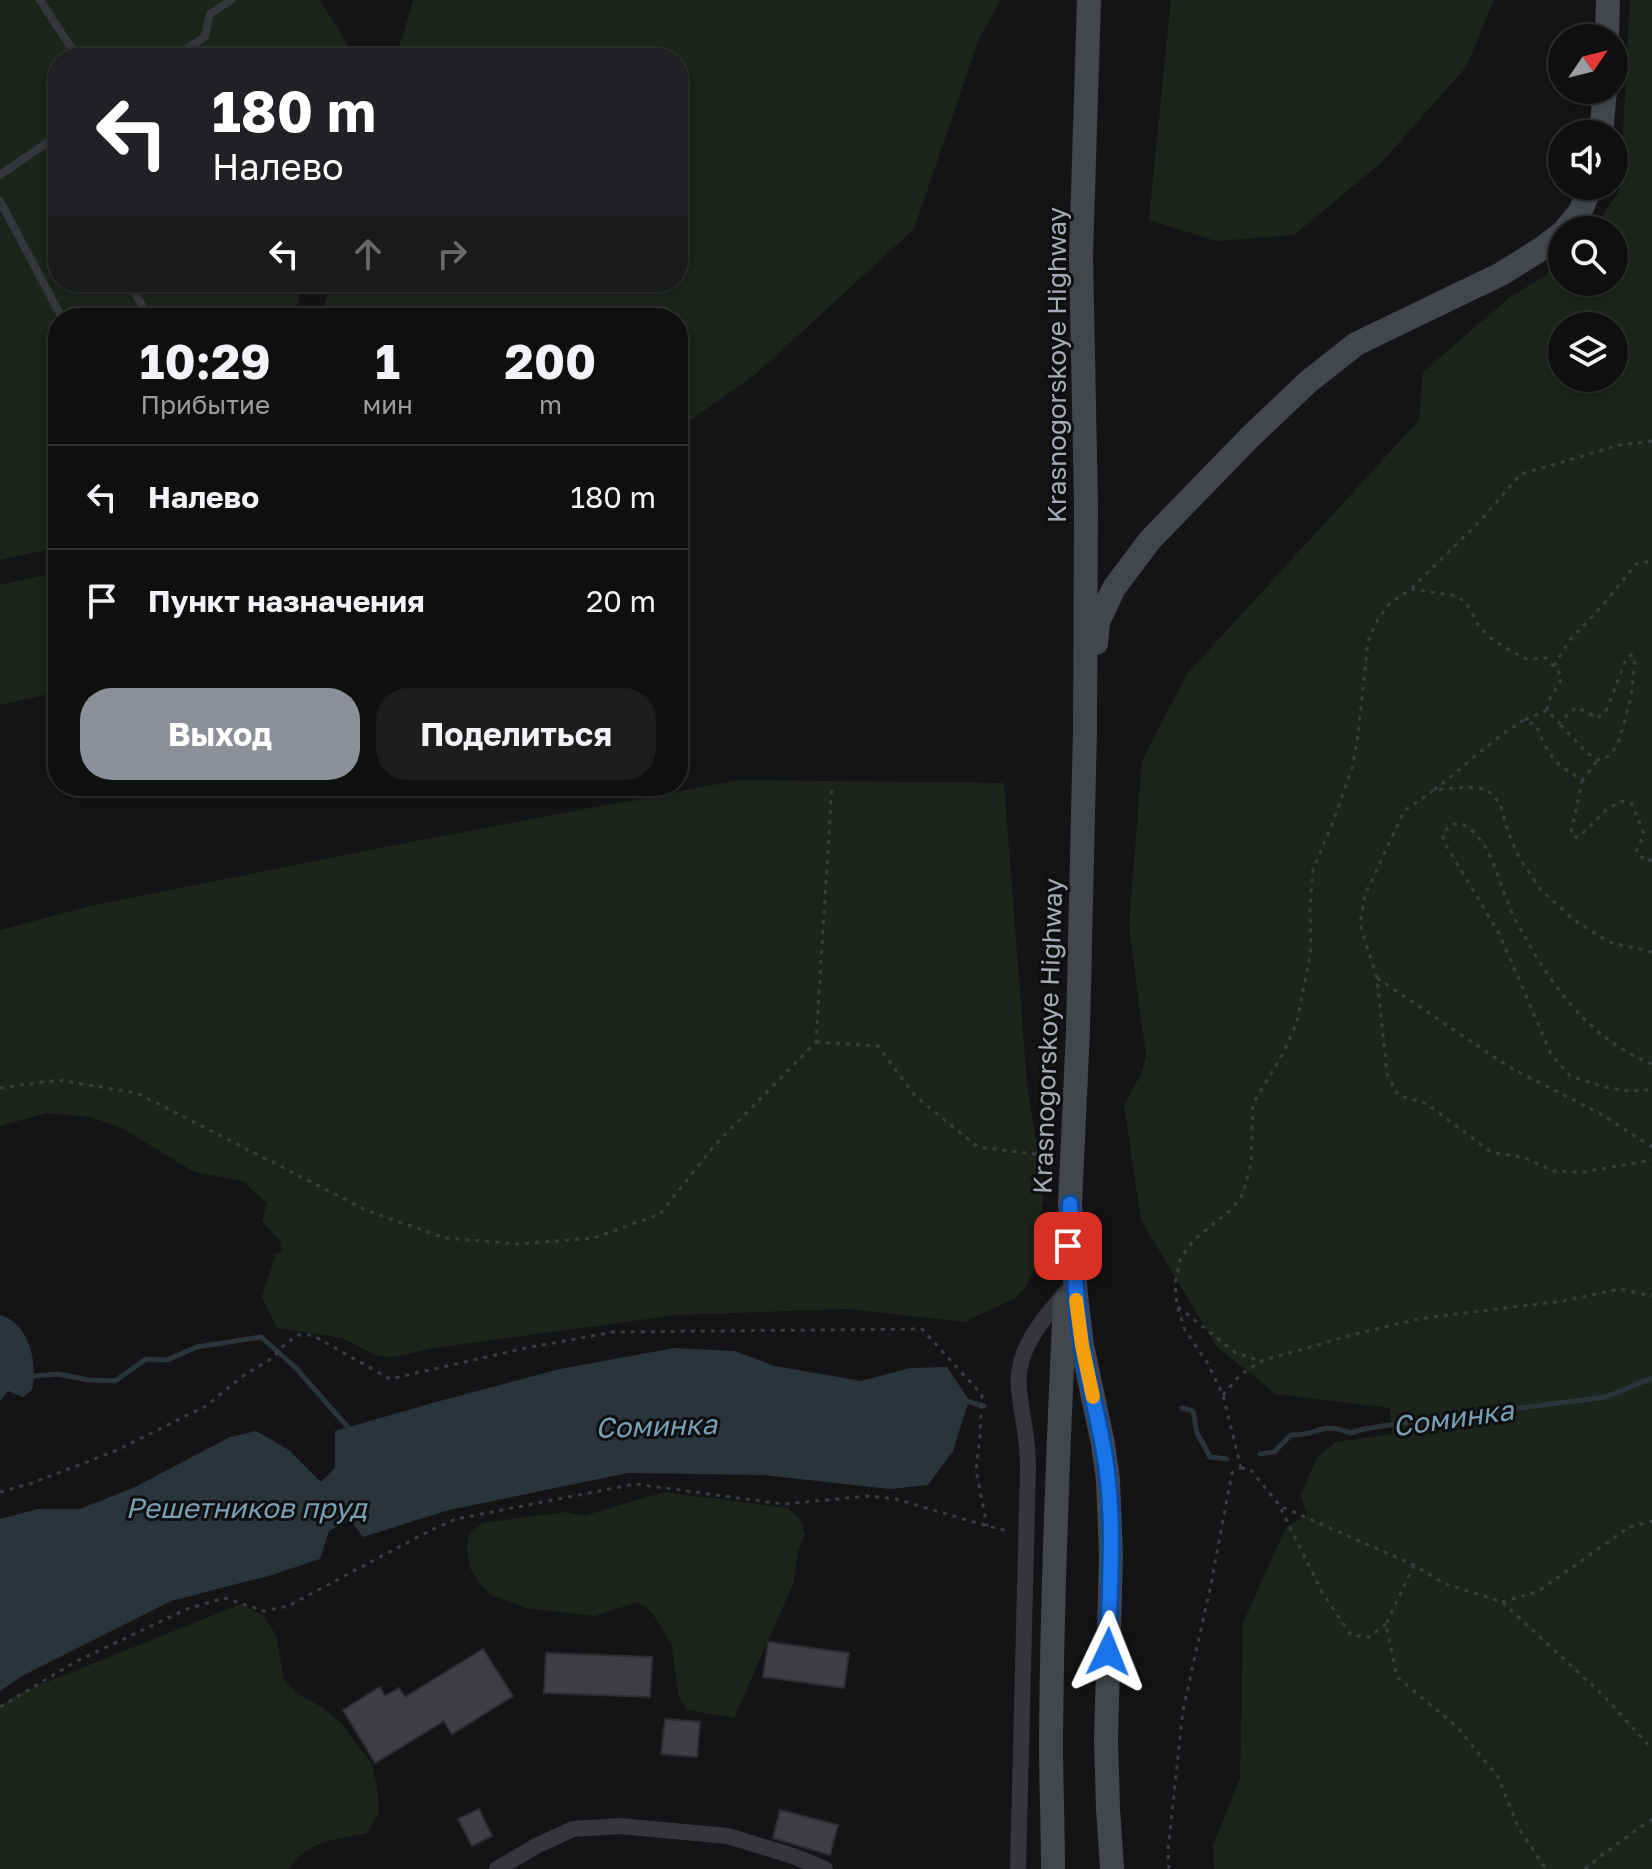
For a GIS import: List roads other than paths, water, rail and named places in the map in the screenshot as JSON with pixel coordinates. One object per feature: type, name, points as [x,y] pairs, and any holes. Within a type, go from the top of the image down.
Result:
[{"type":"main road","name":"Krasnogorskoye Highway","points":[[1089,0],[1081,256],[1085,729],[1078,1030],[1070,1204],[1082,1345],[1103,1444],[1109,1496],[1111,1555],[1106,1740],[1112,1869]]},
{"type":"main road","points":[[1607,24],[1608,0]]},
{"type":"main road","name":"Krasnogorskoye Highway","points":[[1085,729],[1098,622],[1114,588],[1150,540],[1249,438],[1320,372],[1356,344],[1501,274],[1548,244]]},
{"type":"main road","points":[[1086,568],[1092,581],[1114,588]]},
{"type":"main road","points":[[1053,1869],[1051,1744],[1054,1594],[1070,1204]]},
{"type":"street","points":[[1018,1869],[1028,1467],[1018,1376],[1031,1338],[1066,1292]]},
{"type":"street","points":[[497,1869],[573,1829],[619,1826],[728,1836],[825,1869]]},
{"type":"lane","points":[[40,0],[71,48]]},
{"type":"lane","points":[[188,48],[205,37],[210,14],[231,0]]},
{"type":"lane","points":[[0,175],[48,143]]},
{"type":"lane","points":[[0,201],[48,292]]},
{"type":"water","points":[[0,1315],[10,1319],[25,1335],[30,1346],[34,1380],[32,1390],[23,1397],[8,1391],[0,1401]]},
{"type":"water","name":"Решетников пруд","points":[[674,1348],[735,1351],[775,1366],[861,1381],[910,1368],[947,1367],[969,1400],[953,1451],[928,1485],[890,1489],[763,1475],[628,1473],[449,1510],[363,1537],[351,1520],[329,1531],[320,1559],[171,1601],[24,1675],[0,1691],[0,1519],[38,1509],[80,1509],[135,1487],[230,1437],[256,1431],[289,1450],[321,1482],[335,1468],[335,1431],[560,1369]]},
{"type":"waterway","points":[[35,1376],[58,1374],[115,1381],[146,1359],[167,1360],[197,1347],[261,1337],[295,1367],[352,1432]]},
{"type":"waterway","name":"Соминка","points":[[1260,1454],[1274,1452],[1291,1435],[1333,1428],[1350,1433],[1401,1423],[1606,1397],[1652,1378]]},
{"type":"waterway","name":"Соминка","points":[[966,1401],[984,1406]]},
{"type":"waterway","name":"Соминка","points":[[1182,1408],[1193,1411],[1197,1433],[1210,1457],[1227,1459]]}]
